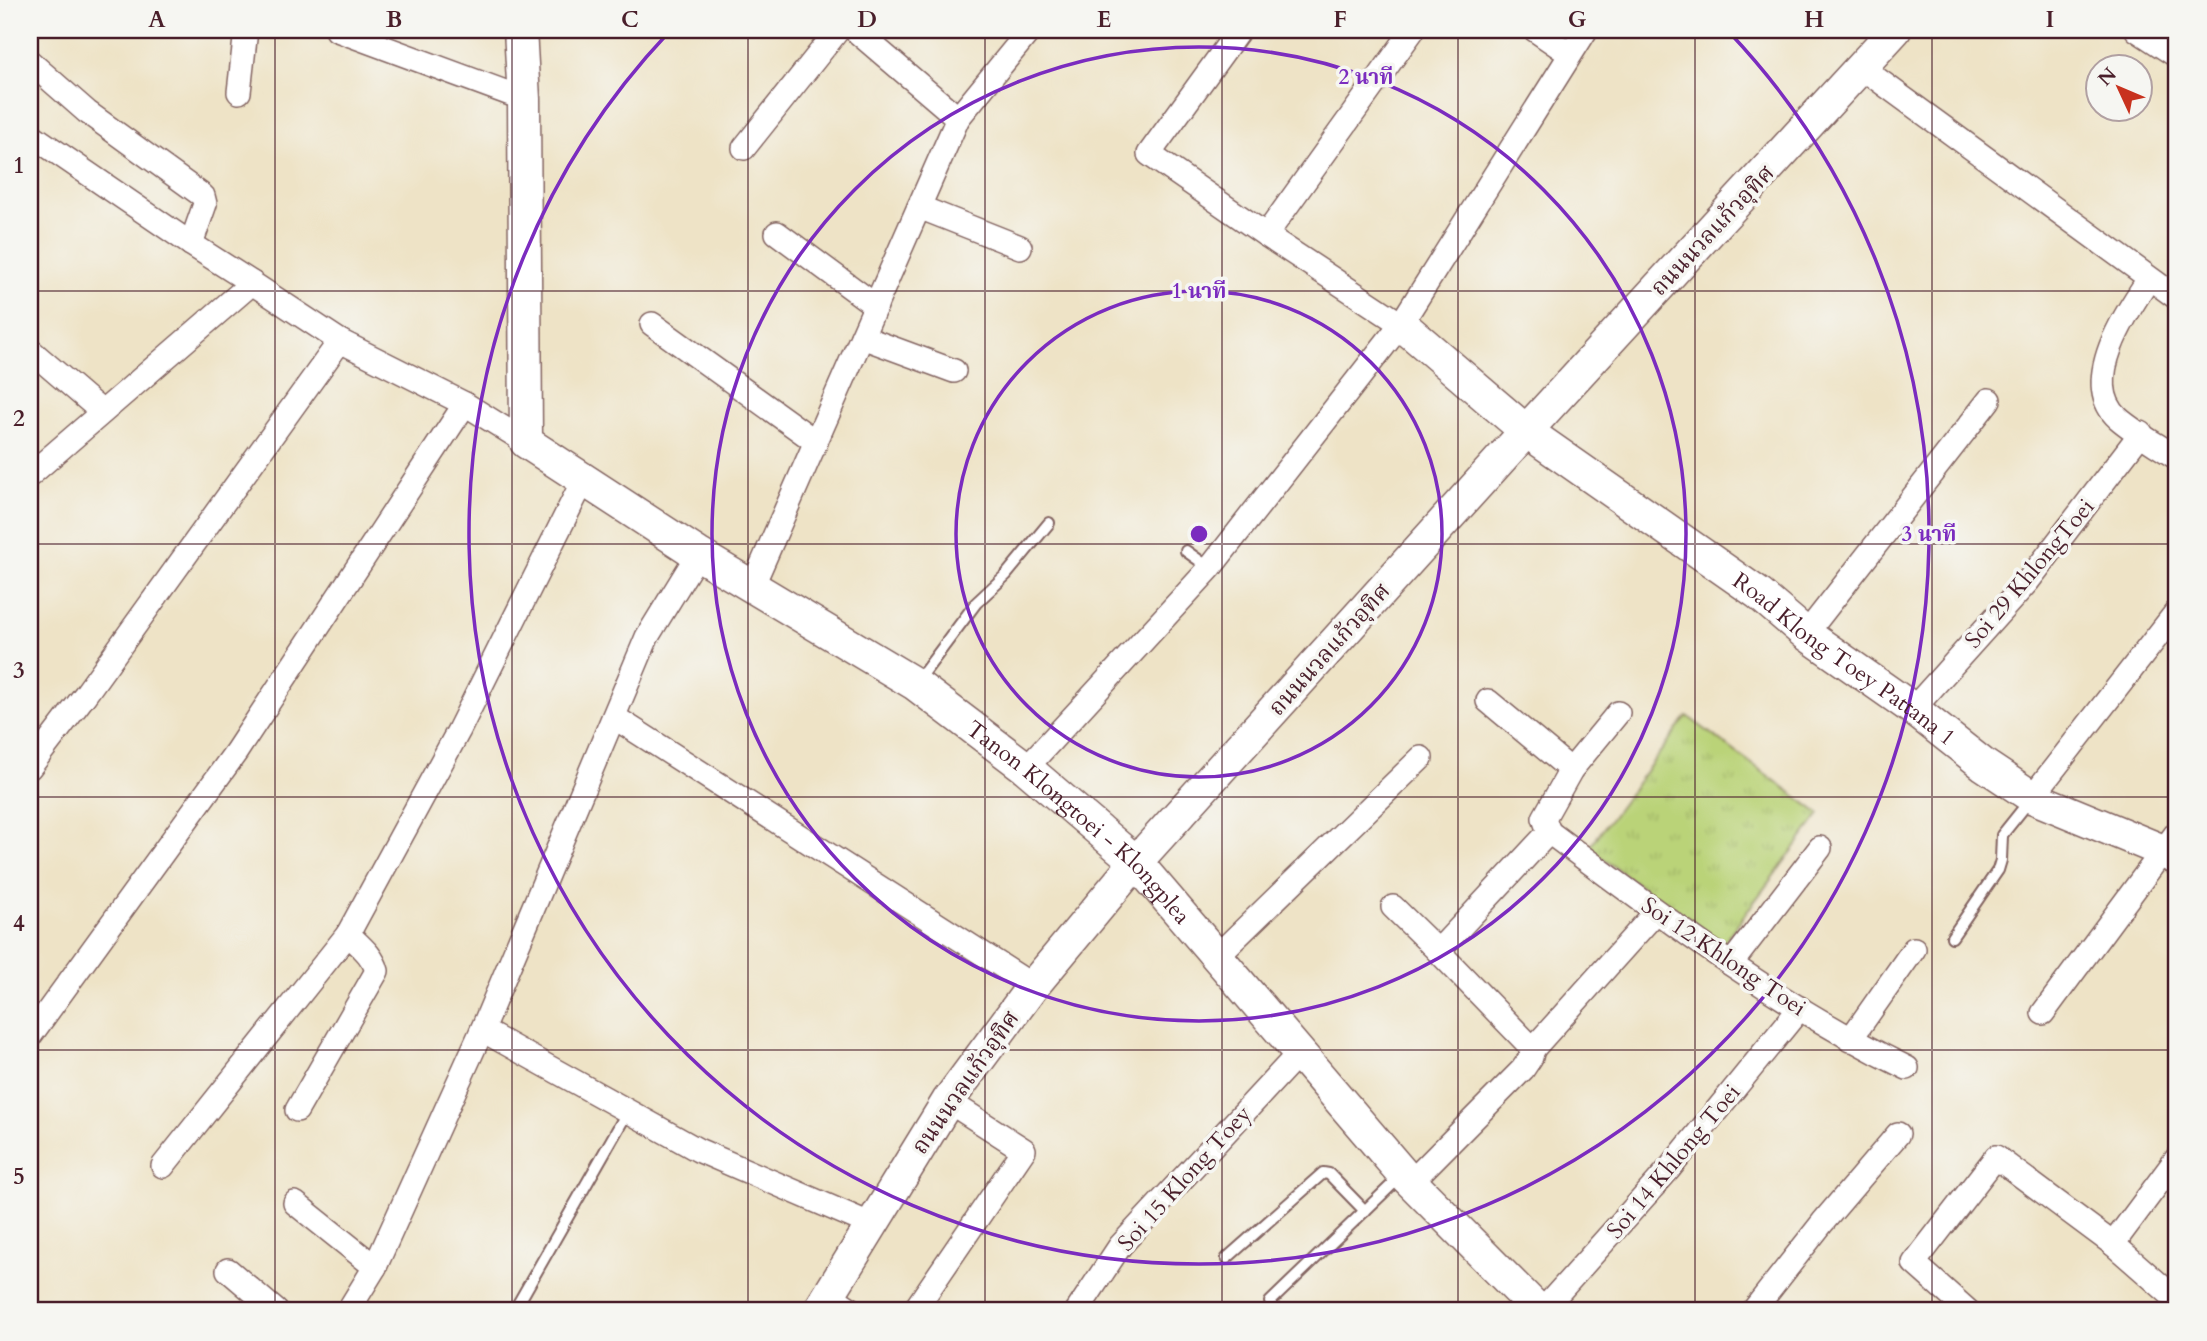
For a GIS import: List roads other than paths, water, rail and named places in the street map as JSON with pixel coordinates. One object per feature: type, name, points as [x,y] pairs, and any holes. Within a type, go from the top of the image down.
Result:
[{"type":"street","points":[[239,92],[246,30]]},
{"type":"street","points":[[337,30],[524,99]]},
{"type":"street","points":[[520,30],[524,99],[526,442]]},
{"type":"street","points":[[744,148],[838,30]]},
{"type":"street","points":[[855,30],[958,118]]},
{"type":"street","points":[[752,587],[958,118],[1030,30]]},
{"type":"street","points":[[1239,30],[1149,154],[1401,324]]},
{"type":"street","points":[[1266,235],[1413,30]]},
{"type":"street","points":[[1535,30],[1570,54]]},
{"type":"street","points":[[1026,768],[1210,568],[1401,324],[1586,30]]},
{"type":"street","name":"ถนนนวลแก้วอุทิศ","points":[[834,1306],[872,1225],[948,1101],[1033,986],[1136,862],[1526,431],[1863,68],[1895,30]]},
{"type":"street","points":[[2137,30],[2177,56]]},
{"type":"street","points":[[30,62],[87,112],[202,196],[205,204],[191,244]]},
{"type":"street","points":[[1863,68],[2177,298]]},
{"type":"street","points":[[30,134],[340,341],[465,404],[526,442]]},
{"type":"street","points":[[919,208],[1020,247]]},
{"type":"street","points":[[777,233],[876,306]]},
{"type":"street","points":[[2149,279],[2122,318],[2114,335],[2106,362],[2105,380],[2109,407],[2118,418],[2177,458]]},
{"type":"street","points":[[30,475],[252,283]]},
{"type":"street","points":[[652,324],[816,442]]},
{"type":"street","name":"Road Klong Toey Pattana 1","points":[[1401,324],[1526,431],[1759,594],[1806,634],[1913,709],[1984,765],[2032,797],[2172,847]]},
{"type":"street","points":[[862,337],[954,371]]},
{"type":"street","points":[[30,767],[85,695],[340,341]]},
{"type":"street","points":[[30,350],[101,411]]},
{"type":"street","points":[[1806,634],[1989,400]]},
{"type":"street","points":[[30,1036],[236,752],[465,404]]},
{"type":"street","name":"Soi 29 KhlongToei","points":[[1913,709],[2028,581],[2141,433]]},
{"type":"street","name":"Tanon Klongtoei - Klongplea","points":[[526,442],[698,554],[915,684],[1026,768],[1136,862],[1407,1178],[1540,1311]]},
{"type":"street","points":[[163,1166],[348,933],[459,730],[583,481]]},
{"type":"street","points":[[348,1311],[375,1267],[482,1030],[647,637],[698,554]]},
{"type":"street","points":[[2032,797],[2177,611]]},
{"type":"street","points":[[1488,701],[1572,770]]},
{"type":"street","points":[[1438,951],[1549,832],[1544,818],[1572,770],[1618,713]]},
{"type":"street","points":[[614,717],[1033,986]]},
{"type":"street","points":[[1218,955],[1421,758]]},
{"type":"street","name":"Soi 12 Khlong Toei","points":[[1549,832],[1731,964],[1850,1040],[1907,1068]]},
{"type":"street","points":[[2043,1013],[2172,847]]},
{"type":"street","points":[[1731,964],[1820,848]]},
{"type":"street","points":[[1393,907],[1438,951],[1528,1059]]},
{"type":"street","points":[[1407,1178],[1528,1059],[1656,912]]},
{"type":"street","points":[[297,1110],[377,971],[369,954],[348,933]]},
{"type":"street","points":[[1850,1040],[1914,949]]},
{"type":"street","name":"Soi 14 Khlong Toei","points":[[1540,1311],[1669,1168],[1800,1008]]},
{"type":"street","points":[[482,1030],[698,1150],[872,1225]]},
{"type":"street","name":"Soi 15 Klong Toey","points":[[1077,1311],[1121,1246],[1300,1052]]},
{"type":"street","points":[[915,1311],[1024,1150],[948,1101]]},
{"type":"street","points":[[1753,1311],[1823,1222],[1898,1134]]},
{"type":"street","points":[[1968,1311],[1914,1264],[1996,1157],[2113,1244],[2177,1300]]},
{"type":"street","points":[[2113,1244],[2177,1158]]},
{"type":"street","points":[[295,1203],[375,1267]]},
{"type":"street","points":[[228,1270],[276,1311]]},
{"type":"lane","points":[[915,684],[976,603],[1006,575],[1049,523]]},
{"type":"lane","points":[[1186,551],[1210,568]]},
{"type":"lane","points":[[1952,937],[1998,870],[2002,835],[2032,797]]},
{"type":"lane","points":[[514,1311],[628,1111]]},
{"type":"lane","points":[[1227,1258],[1323,1173],[1329,1174],[1365,1211]]},
{"type":"lane","points":[[1270,1303],[1365,1211],[1407,1178]]}]
